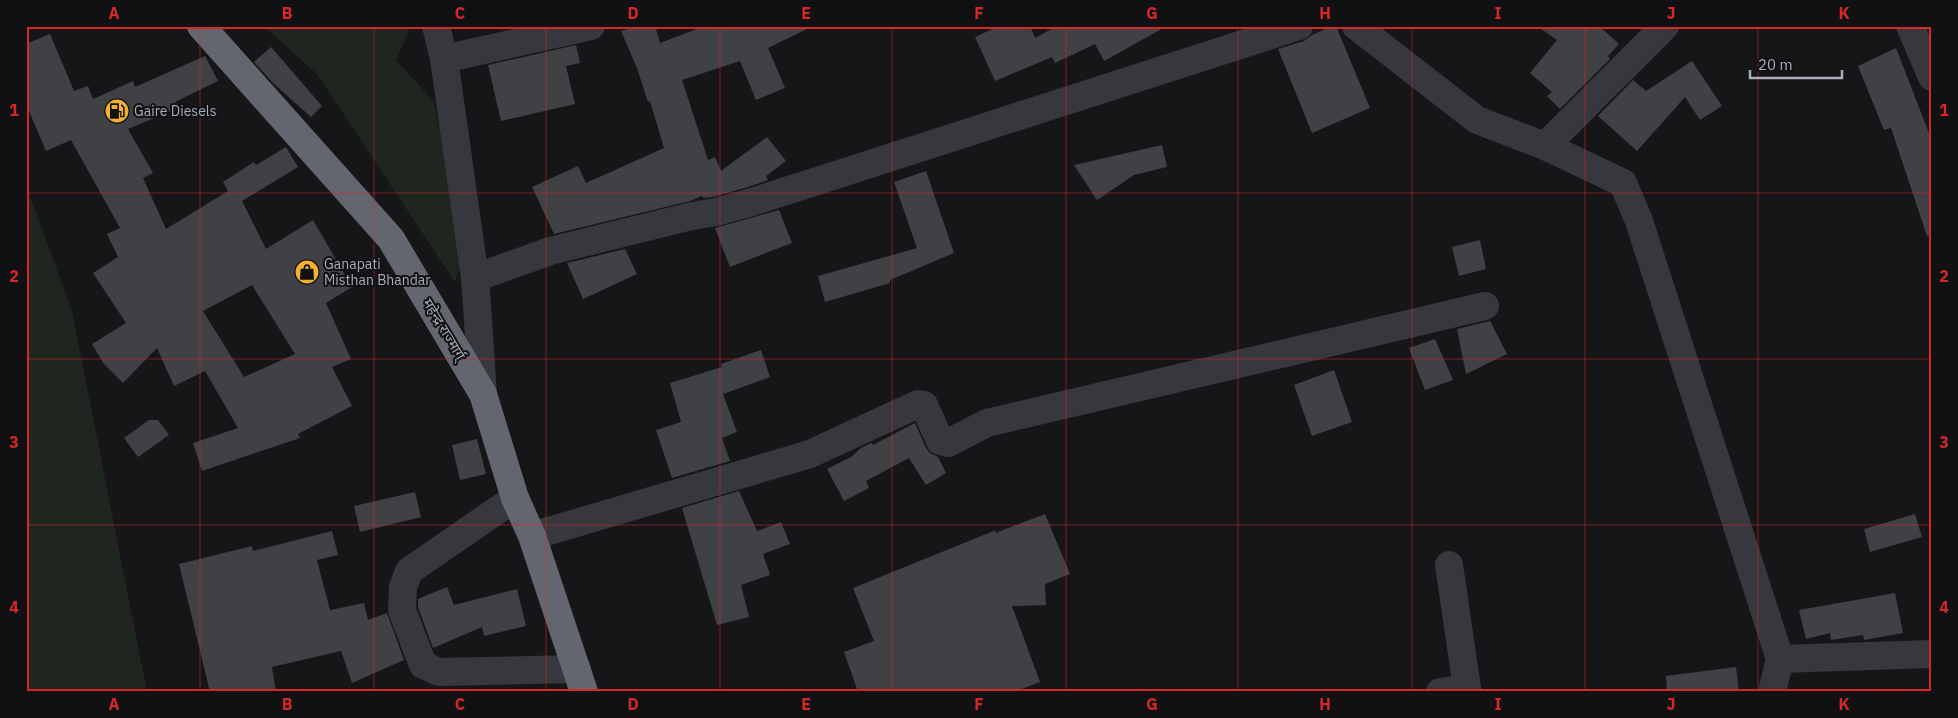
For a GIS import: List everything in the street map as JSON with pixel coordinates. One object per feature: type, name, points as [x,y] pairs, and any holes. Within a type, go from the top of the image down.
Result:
[{"type":"highway","name":"महेन्द्र राज्मार्ग्","points":[[201,26],[391,239],[483,394],[515,498],[532,536],[580,680]]},
{"type":"street","points":[[436,26],[444,59],[476,278],[483,394]]},
{"type":"street","points":[[444,59],[591,26]]},
{"type":"street","points":[[476,278],[550,251],[752,202],[1299,26]]},
{"type":"street","points":[[1356,26],[1477,120],[1545,146],[1623,183],[1639,221],[1780,659],[1772,692]]},
{"type":"street","points":[[1545,146],[1665,26]]},
{"type":"street","points":[[1910,26],[1932,77]]},
{"type":"street","points":[[532,536],[810,454],[918,404],[924,405],[940,441],[948,443],[986,423],[1485,306]]},
{"type":"street","points":[[515,498],[409,571],[403,587],[402,610],[423,665],[439,672],[580,680]]},
{"type":"street","points":[[1440,692],[1468,690],[1449,565]]},
{"type":"street","points":[[1780,659],[1932,654]]},
{"type":"shaded area","points":[[264,26],[411,26],[396,60],[434,102],[465,253],[455,282],[317,74]]},
{"type":"shaded area","points":[[26,185],[72,311],[147,692],[26,692]]},
{"type":"building","points":[[638,26],[655,26],[660,43],[705,26],[813,26],[768,48],[785,88],[756,100],[740,61],[682,80],[708,160],[715,157],[721,171],[767,137],[786,161],[766,176],[768,180],[748,187],[713,197],[703,198],[702,196],[690,201],[554,234],[532,187],[578,166],[586,183],[664,148],[650,101],[648,102],[637,68],[621,31]]},
{"type":"building","points":[[999,26],[1030,26],[1035,38],[1057,26],[1167,26],[1104,61],[1095,44],[1055,63],[1052,57],[995,81],[975,37]]},
{"type":"building","points":[[1336,26],[1370,108],[1312,133],[1278,49],[1304,41],[1312,35]]},
{"type":"building","points":[[1537,26],[1599,26],[1619,44],[1608,56],[1610,59],[1560,109],[1547,96],[1552,92],[1530,73],[1557,40]]},
{"type":"building","points":[[50,34],[74,91],[88,86],[93,99],[133,81],[135,87],[205,56],[218,81],[175,102],[178,108],[128,129],[153,173],[143,178],[166,229],[228,191],[223,182],[254,162],[256,165],[286,147],[298,167],[242,201],[266,249],[313,220],[352,287],[326,303],[351,359],[332,367],[352,406],[298,434],[300,438],[202,471],[193,443],[238,428],[205,371],[174,386],[157,348],[123,383],[104,364],[92,344],[126,323],[93,273],[118,257],[107,234],[120,228],[71,140],[46,151],[26,104],[26,44]],"holes":[[[252,285],[295,354],[244,377],[203,311]]]},
{"type":"building","points":[[576,45],[580,63],[566,66],[575,104],[501,121],[488,65]]},
{"type":"building","points":[[271,47],[322,106],[311,117],[273,83],[254,62]]},
{"type":"building","points":[[1896,48],[1932,141],[1932,236],[1927,236],[1891,128],[1884,130],[1858,66]]},
{"type":"building","points":[[1692,61],[1722,106],[1700,120],[1685,97],[1637,151],[1598,116],[1633,80],[1646,91]]},
{"type":"building","points":[[1162,145],[1167,167],[1134,175],[1097,200],[1074,165]]},
{"type":"building","points":[[926,171],[954,253],[890,280],[890,283],[825,302],[818,276],[917,248],[894,182]]},
{"type":"building","points":[[779,210],[792,243],[730,267],[715,228]]},
{"type":"building","points":[[1480,240],[1486,269],[1459,276],[1452,247]]},
{"type":"building","points":[[625,249],[637,274],[583,299],[567,263]]},
{"type":"building","points":[[1490,321],[1507,354],[1466,374],[1457,329]]},
{"type":"building","points":[[1435,339],[1453,380],[1425,390],[1409,348]]},
{"type":"building","points":[[761,350],[770,377],[723,394],[737,432],[722,438],[730,461],[672,478],[656,430],[681,422],[670,383],[722,367],[721,364]]},
{"type":"building","points":[[1334,370],[1352,422],[1312,436],[1294,385]]},
{"type":"building","points":[[149,420],[158,420],[169,435],[138,457],[124,438]]},
{"type":"building","points":[[915,423],[926,448],[930,453],[938,457],[946,473],[926,485],[909,458],[866,481],[869,488],[844,501],[827,469],[851,457],[861,448],[871,443],[873,445]]},
{"type":"building","points":[[477,439],[486,474],[460,480],[452,445]]},
{"type":"building","points":[[739,491],[757,531],[781,522],[790,544],[763,554],[770,575],[741,585],[749,617],[717,625],[682,508]]},
{"type":"building","points":[[415,492],[421,517],[360,532],[354,506]]},
{"type":"building","points":[[1045,514],[1070,574],[1045,584],[1046,605],[1012,606],[1040,682],[1014,692],[858,692],[844,652],[874,641],[853,588],[996,530],[995,533]]},
{"type":"building","points":[[1915,514],[1922,537],[1870,552],[1864,529]]},
{"type":"building","points":[[332,531],[338,555],[317,560],[330,610],[364,603],[368,620],[387,613],[404,660],[352,683],[341,651],[272,667],[276,692],[210,692],[179,564],[252,546],[253,551]]},
{"type":"building","points":[[447,587],[454,605],[517,589],[526,626],[484,636],[482,627],[433,648],[418,607],[418,599]]},
{"type":"building","points":[[1895,593],[1903,633],[1864,640],[1863,635],[1831,640],[1830,633],[1806,639],[1799,610]]},
{"type":"building","points":[[1736,667],[1739,692],[1667,692],[1666,676]]},
{"type":"place","name":"Gaire Diesels","points":[[117,111]]},
{"type":"place","name":"Ganapati Misthan Bhandar","points":[[307,272]]}]
